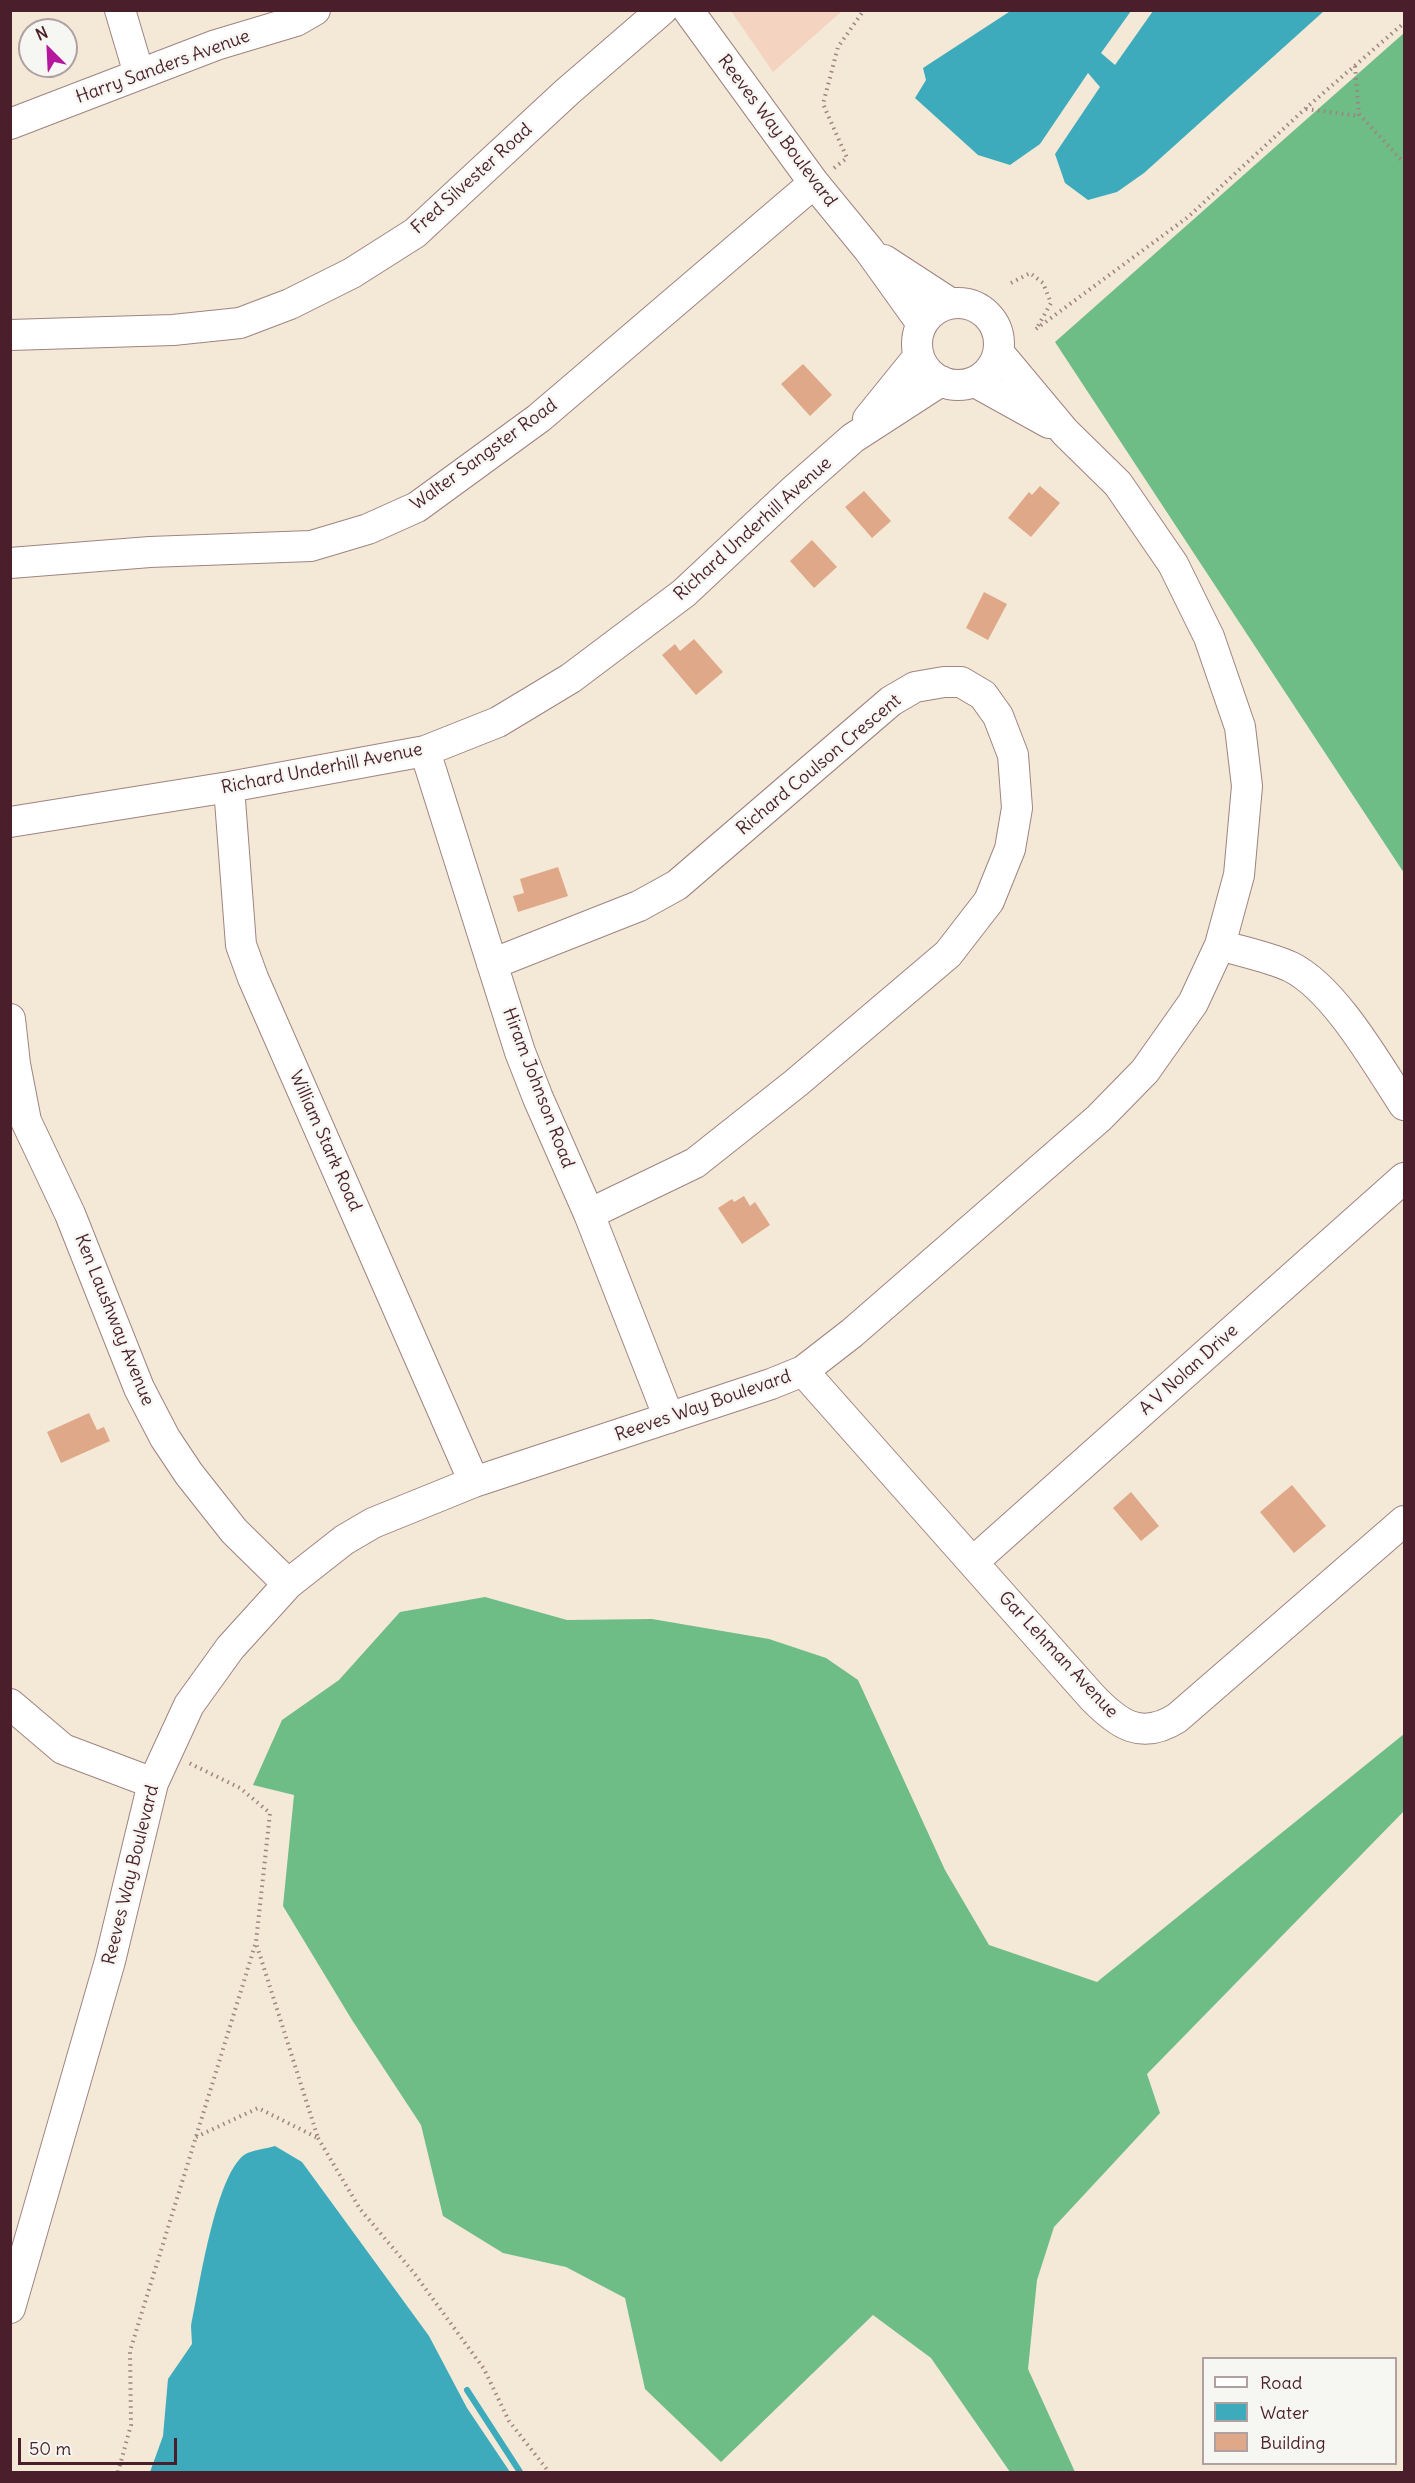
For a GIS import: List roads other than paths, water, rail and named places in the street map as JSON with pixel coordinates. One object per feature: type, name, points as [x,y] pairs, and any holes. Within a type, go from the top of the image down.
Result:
[{"type":"street","points":[[120,10],[139,74]]},
{"type":"street","name":"Harry Sanders Avenue","points":[[10,124],[216,45],[296,21],[315,10]]},
{"type":"street","name":"Fred Silvester Road","points":[[10,335],[173,330],[240,323],[290,304],[352,273],[415,233],[567,92],[662,10]]},
{"type":"street","name":"Reeves Way Boulevard","points":[[688,10],[814,183],[869,250],[922,324]]},
{"type":"street","name":"Walter Sangster Road","points":[[10,563],[150,552],[311,546],[368,529],[417,507],[539,418],[814,183]]},
{"type":"street","name":"Reeves Way Boulevard","points":[[869,250],[950,303]]},
{"type":"street","points":[[950,303],[970,305],[988,315],[996,326],[1000,339],[999,353],[994,365],[986,375],[975,382],[952,385],[941,381],[931,375],[919,356],[918,335],[922,324],[929,315],[950,303]]},
{"type":"street","name":"Reeves Way Boulevard","points":[[10,2308],[110,1961],[153,1783],[189,1706],[230,1648],[288,1584],[344,1540],[373,1523],[474,1482],[771,1384],[803,1371],[852,1333],[1099,1119],[1145,1071],[1193,1003],[1220,945],[1240,864],[1247,786],[1240,727],[1209,637],[1173,564],[1118,484],[1065,432],[999,353]]},
{"type":"street","name":"Richard Underhill Avenue","points":[[854,438],[919,356]]},
{"type":"street","name":"Richard Underhill Avenue","points":[[10,822],[229,788],[425,751],[498,722],[571,678],[684,593],[794,490],[854,438],[941,381]]},
{"type":"street","name":"Reeves Way Boulevard","points":[[975,382],[1065,432]]},
{"type":"street","name":"Richard Coulson Crescent","points":[[492,964],[639,906],[677,885],[891,701],[915,687],[944,682],[961,682],[983,695],[998,716],[1013,755],[1017,808],[1010,849],[988,901],[948,954],[796,1083],[695,1163],[589,1214]]},
{"type":"street","name":"Hiram Johnson Road","points":[[425,751],[531,1080],[589,1214],[669,1418]]},
{"type":"street","name":"William Stark Road","points":[[229,788],[241,945],[253,978],[474,1482]]},
{"type":"street","points":[[1220,945],[1291,967],[1321,989],[1351,1026],[1404,1106]]},
{"type":"street","name":"Ken Laushway Avenue","points":[[10,1019],[15,1064],[26,1121],[70,1214],[139,1388],[165,1438],[189,1474],[234,1531],[288,1584]]},
{"type":"street","name":"A V Nolan Drive","points":[[974,1562],[1404,1178]]},
{"type":"street","name":"Gar Lehman Avenue","points":[[803,1371],[1103,1708],[1124,1724],[1135,1729],[1149,1730],[1170,1723],[1192,1706],[1404,1521]]},
{"type":"street","points":[[10,1704],[63,1749],[153,1783]]},
{"type":"water","points":[[1012,10],[1131,11],[1101,53],[1115,65],[1153,11],[1324,11],[1144,173],[1117,192],[1088,200],[1065,183],[1055,154],[1100,87],[1088,73],[1040,144],[1010,165],[978,155],[915,98],[926,80],[923,68]]},
{"type":"water","points":[[275,2146],[302,2162],[429,2336],[467,2408],[510,2472],[150,2472],[163,2436],[168,2379],[192,2344],[191,2326],[204,2261],[225,2186],[234,2167],[244,2155]]},
{"type":"waterway","points":[[467,2390],[520,2472]]}]
